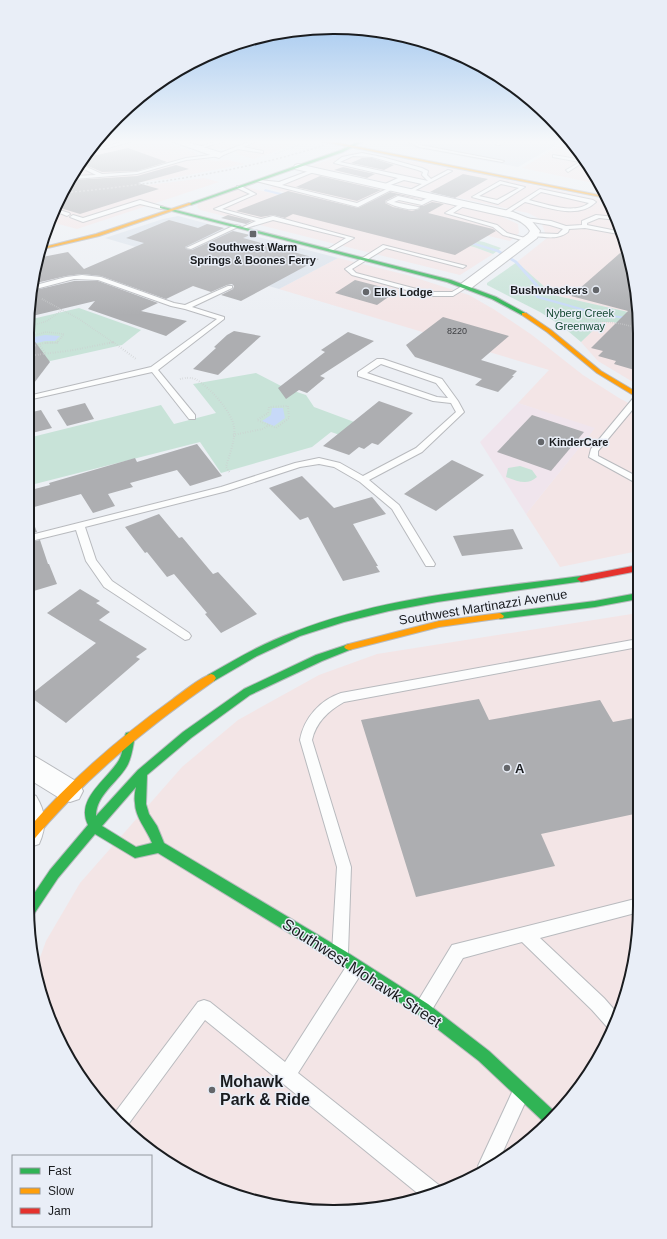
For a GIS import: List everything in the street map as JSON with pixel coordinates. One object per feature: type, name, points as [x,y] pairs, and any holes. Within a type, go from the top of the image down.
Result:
[{"type":"main road","points":[[49,240],[93,230],[186,199]]},
{"type":"main road","points":[[47,247],[96,236],[205,199]]},
{"type":"main road","points":[[161,207],[364,258],[466,286],[513,308],[549,331],[600,373],[633,394]]},
{"type":"main road","name":"Southwest Martinazzi Avenue","points":[[34,831],[70,791],[130,736],[172,703],[222,670],[263,648],[324,624],[367,611],[398,605],[593,577],[633,569]]},
{"type":"main road","name":"Southwest Martinazzi Avenue","points":[[34,904],[54,874],[118,798],[142,773],[186,735],[248,692],[319,658],[360,643],[439,624],[595,604],[633,597]]},
{"type":"main road","points":[[130,736],[122,764],[105,783],[90,809],[89,816],[94,826],[135,853],[159,847],[153,830],[144,816],[140,804],[142,773]]},
{"type":"main road","name":"Southwest Mohawk Street","points":[[159,847],[340,956],[423,1009],[484,1056],[547,1115]]},
{"type":"street","points":[[443,199],[505,213],[524,220],[534,228],[531,237],[466,286]]},
{"type":"street","points":[[34,770],[70,791]]},
{"type":"lane","points":[[242,199],[217,209],[261,221]]},
{"type":"lane","points":[[336,199],[358,204],[367,199]]},
{"type":"lane","points":[[396,199],[389,202],[410,208],[416,208]]},
{"type":"lane","points":[[401,199],[422,204],[431,199]]},
{"type":"lane","points":[[481,199],[448,213],[452,216],[495,226],[505,234],[531,237],[560,235],[566,231],[566,228]]},
{"type":"lane","points":[[486,199],[498,202],[503,199]]},
{"type":"lane","points":[[505,213],[524,200],[571,210],[586,208],[593,202],[579,199]]},
{"type":"lane","points":[[73,216],[83,220],[140,202],[161,207]]},
{"type":"lane","points":[[565,215],[571,210]]},
{"type":"lane","points":[[60,212],[67,214]]},
{"type":"lane","points":[[585,226],[584,222],[592,217],[602,216],[609,218]]},
{"type":"lane","points":[[189,248],[241,227],[273,218],[351,238],[330,250]]},
{"type":"lane","points":[[524,220],[552,223],[566,228],[585,226],[615,232]]},
{"type":"lane","points":[[463,266],[385,246],[348,269],[354,274],[428,294],[453,294],[466,286]]},
{"type":"lane","points":[[34,397],[150,370],[164,363],[222,318],[186,307],[173,305],[90,276],[73,278],[38,286]]},
{"type":"lane","points":[[186,307],[230,287]]},
{"type":"lane","points":[[363,480],[419,450],[460,412],[454,401],[439,381],[380,361],[361,374],[436,400],[454,401]]},
{"type":"lane","points":[[150,370],[166,382],[192,417]]},
{"type":"lane","points":[[633,403],[594,451],[593,457],[633,478]]},
{"type":"lane","points":[[34,538],[238,484],[298,465],[319,461],[337,466],[363,480],[396,507],[430,564]]},
{"type":"lane","points":[[80,527],[90,561],[108,584],[186,636]]},
{"type":"lane","points":[[340,956],[344,867],[306,740],[307,733],[311,725],[322,711],[331,703],[341,698],[633,644]]},
{"type":"lane","points":[[423,1009],[458,951],[633,907]]},
{"type":"lane","points":[[525,934],[598,1004],[611,1018]]},
{"type":"lane","points":[[287,1075],[356,966]]},
{"type":"lane","points":[[122,1117],[204,1008],[429,1189]]},
{"type":"lane","points":[[489,1161],[522,1091]]},
{"type":"path","points":[[37,297],[62,310],[115,342],[150,370]]},
{"type":"path","points":[[513,308],[528,304],[584,319],[633,327]]},
{"type":"path","points":[[34,325],[47,321],[62,310]]},
{"type":"path","points":[[34,335],[46,332],[64,334],[57,343],[34,346]]},
{"type":"path","points":[[34,355],[115,342]]},
{"type":"path","points":[[39,344],[46,354]]},
{"type":"path","points":[[166,382],[192,378],[204,385],[229,414],[234,425],[226,467],[238,484]]},
{"type":"path","points":[[269,406],[288,406],[289,418],[276,428],[269,425],[257,420],[268,413],[269,406]]},
{"type":"path","points":[[233,435],[263,429],[269,425]]},
{"type":"shaded area","points":[[66,199],[168,199],[77,229],[55,223]]},
{"type":"shaded area","points":[[213,199],[296,199],[401,224],[450,242],[474,247],[493,254],[460,275],[200,210],[197,207],[198,204]]},
{"type":"shaded area","points":[[311,199],[428,199],[498,215],[518,224],[519,233],[510,241],[412,218],[365,213]]},
{"type":"shaded area","points":[[463,199],[601,200],[602,201],[599,204],[604,205],[623,256],[632,313],[549,294],[548,290],[517,262],[547,238],[540,219],[528,213]]},
{"type":"shaded area","points":[[178,216],[338,258],[279,289],[105,238],[163,219]]},
{"type":"shaded area","points":[[338,258],[407,275],[469,295],[495,310],[532,335],[583,375],[633,405],[633,552],[560,567],[526,514],[594,429],[518,403],[549,370],[279,289]]},
{"type":"shaded area","points":[[602,322],[613,322],[633,327],[633,382],[598,361],[581,342]]},
{"type":"shaded area","points":[[518,403],[595,428],[526,514],[480,442]]},
{"type":"shaded area","points":[[633,614],[633,906],[627,964],[623,983],[610,1020],[583,1072],[559,1103],[531,1131],[500,1155],[448,1182],[411,1195],[392,1199],[334,1205],[275,1199],[237,1189],[184,1165],[167,1155],[136,1131],[108,1103],[84,1072],[65,1038],[50,1002],[39,960],[46,941],[80,883],[182,767],[238,720],[319,675],[377,654]]},
{"type":"green space","points":[[458,237],[484,242],[501,248],[493,254],[474,247],[450,242]]},
{"type":"green space","name":"Nyberg Creek Greenway","points":[[517,262],[548,290],[549,294],[632,313],[633,327],[613,322],[602,322],[581,342],[562,326],[540,312],[487,285],[487,283]]},
{"type":"green space","points":[[79,308],[141,330],[122,345],[34,365],[35,318]]},
{"type":"green space","points":[[256,373],[285,388],[306,395],[314,407],[365,426],[349,438],[331,432],[312,447],[221,473],[200,442],[34,484],[34,437],[161,405],[174,424],[216,413],[193,384]]},
{"type":"green space","points":[[520,466],[532,470],[537,477],[533,480],[522,482],[506,477],[508,468]]},
{"type":"water","points":[[45,335],[60,336],[55,341],[45,341],[34,344],[34,337]]},
{"type":"water","points":[[272,408],[283,408],[285,418],[274,426],[262,421],[271,415]]},
{"type":"building","points":[[66,199],[128,199],[80,214],[62,208]]},
{"type":"building","points":[[268,199],[320,199],[358,208],[376,199],[389,199],[385,201],[385,203],[393,207],[412,211],[419,209],[419,206],[432,202],[444,204],[428,213],[496,231],[455,255],[293,214],[285,218],[273,215],[261,217],[236,211]]},
{"type":"building","points":[[348,199],[362,199],[357,201]]},
{"type":"building","points":[[228,215],[252,221],[246,224],[221,218]]},
{"type":"building","points":[[169,220],[198,228],[207,224],[224,228],[185,247],[186,249],[192,250],[233,231],[250,235],[243,238],[319,259],[241,301],[221,295],[233,289],[234,286],[232,284],[211,292],[193,286],[166,299],[101,276],[82,274],[39,282],[44,257],[68,252],[84,269],[144,243],[126,238]]},
{"type":"building","points":[[622,252],[627,275],[632,314],[633,370],[614,364],[616,361],[598,356],[603,351],[591,348],[628,311],[571,296]]},
{"type":"building","name":"Elks Lodge","points":[[355,280],[397,291],[377,305],[335,293]]},
{"type":"building","points":[[74,281],[98,281],[158,303],[141,311],[187,321],[166,336],[88,309],[95,301],[35,315],[38,289]]},
{"type":"building","points":[[443,317],[509,336],[481,360],[517,371],[498,392],[475,385],[482,379],[415,357],[406,345]]},
{"type":"building","points":[[234,331],[261,336],[218,375],[193,369],[216,348],[214,347],[227,335]]},
{"type":"building","points":[[348,332],[374,341],[320,376],[325,378],[307,393],[299,390],[286,399],[278,388],[325,352],[321,350]]},
{"type":"building","points":[[34,340],[50,362],[34,383]]},
{"type":"building","points":[[379,401],[413,413],[378,445],[372,443],[364,449],[359,447],[349,455],[323,446]]},
{"type":"building","points":[[85,403],[94,419],[67,426],[57,410]]},
{"type":"building","points":[[41,410],[52,428],[34,432],[34,412]]},
{"type":"building","name":"KinderCare","points":[[532,415],[584,432],[551,471],[497,452]]},
{"type":"building","points":[[197,444],[222,476],[190,486],[177,470],[130,483],[133,487],[108,494],[115,506],[93,513],[81,494],[34,507],[34,489],[50,485],[49,483],[135,458],[137,462]]},
{"type":"building","points":[[452,460],[484,475],[436,511],[404,494]]},
{"type":"building","points":[[302,476],[334,508],[372,497],[386,514],[353,524],[380,572],[343,581],[308,517],[300,520],[269,488]]},
{"type":"building","points":[[159,514],[179,538],[182,537],[213,574],[218,572],[257,614],[221,633],[205,614],[207,613],[174,574],[167,577],[147,552],[145,553],[125,527]]},
{"type":"building","points":[[34,524],[37,532],[34,533]]},
{"type":"building","points":[[513,529],[523,549],[462,556],[453,536]]},
{"type":"building","points":[[40,540],[57,584],[34,591],[34,541]]},
{"type":"building","points":[[80,589],[100,601],[96,603],[110,612],[99,620],[147,649],[136,657],[140,659],[66,723],[34,700],[34,692],[96,643],[47,613]]},
{"type":"building","name":"A","points":[[479,699],[489,720],[600,700],[613,722],[633,718],[633,814],[541,834],[555,866],[416,897],[361,720]]},
{"type":"waterway","points":[[465,241],[498,251],[516,262],[540,289],[534,293],[538,297],[602,315],[632,318]]},
{"type":"traffic: fast","points":[[190,204],[205,199]]},
{"type":"traffic: fast","points":[[161,207],[449,281],[494,298],[524,314]]},
{"type":"traffic: fast","points":[[211,678],[253,653],[297,634],[343,619],[437,599],[581,579]]},
{"type":"traffic: fast","points":[[500,616],[595,604],[633,597]]},
{"type":"traffic: fast","points":[[34,904],[54,874],[118,798],[142,773],[187,735],[247,692],[319,658],[349,647]]},
{"type":"traffic: fast","points":[[130,736],[125,760],[93,801],[90,810],[90,818],[97,829],[135,853],[159,847]]},
{"type":"traffic: fast","points":[[142,773],[140,804],[144,816],[153,830],[159,847],[340,956],[423,1009],[484,1056],[547,1115]]},
{"type":"traffic: slow","points":[[47,248],[134,224],[190,204]]},
{"type":"traffic: slow","points":[[524,314],[549,331],[599,372],[633,393]]},
{"type":"traffic: slow","points":[[349,647],[439,624],[500,616]]},
{"type":"traffic: slow","points":[[34,831],[68,793],[113,751],[161,713],[211,678]]},
{"type":"traffic: jam","points":[[581,579],[633,569]]},
{"type":"place","name":"Southwest Warm Springs & Boones Ferry","points":[[253,234]]},
{"type":"place","name":"Bushwhackers","points":[[596,290]]},
{"type":"place","name":"Elks Lodge","points":[[366,292]]},
{"type":"place","name":"KinderCare","points":[[541,442]]},
{"type":"place","name":"A","points":[[507,768]]},
{"type":"place","name":"Mohawk Park & Ride","points":[[212,1090]]}]
